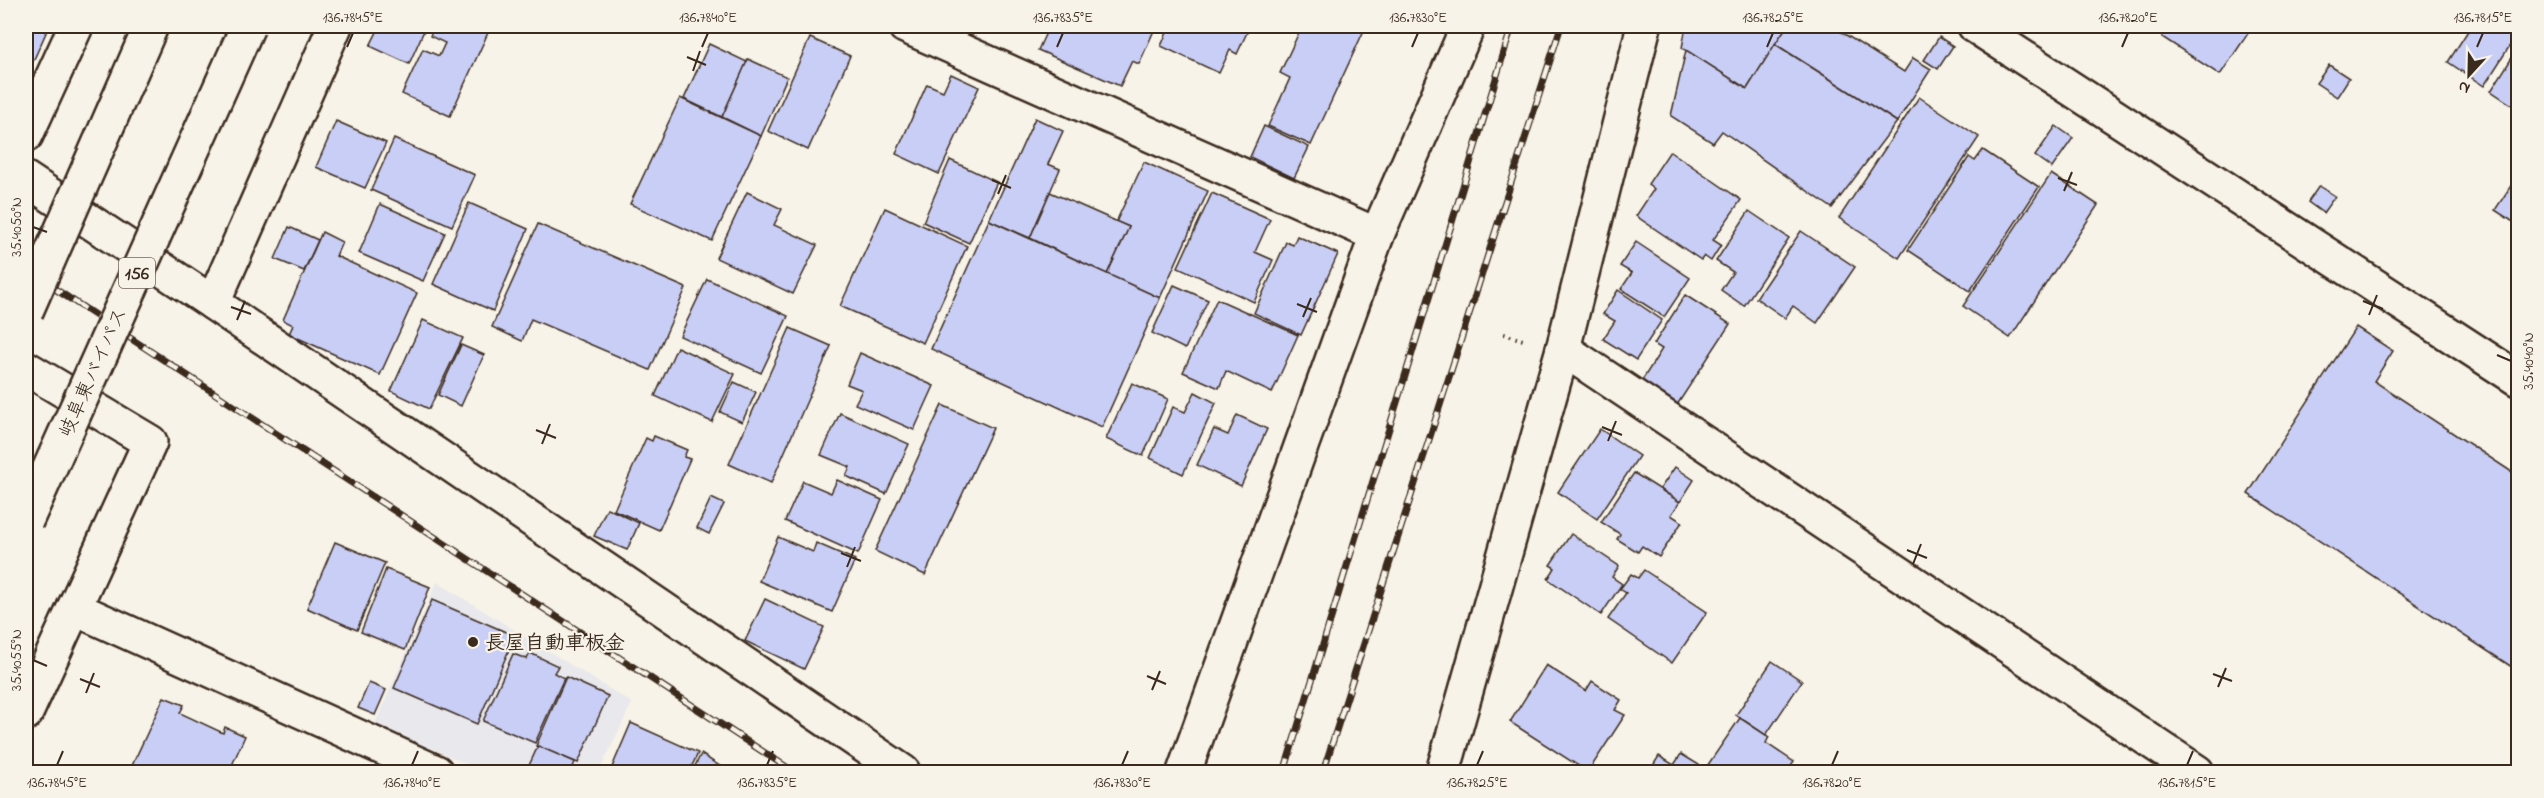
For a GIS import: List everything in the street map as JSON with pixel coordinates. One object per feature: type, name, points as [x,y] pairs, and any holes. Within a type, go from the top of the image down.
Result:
[{"type":"main road","points":[[26,135],[76,26]]},
{"type":"main road","points":[[26,311],[152,26]]},
{"type":"main road","name":"岐阜東バイパス","points":[[26,521],[248,26]]},
{"type":"main road","points":[[213,303],[336,26]]},
{"type":"main road","points":[[904,26],[1377,236]]},
{"type":"main road","points":[[1184,772],[1377,236],[1468,26]]},
{"type":"main road","points":[[1443,772],[1563,349],[1644,26]]},
{"type":"main road","points":[[1975,26],[2518,379]]},
{"type":"main road","points":[[26,179],[213,303],[903,772]]},
{"type":"main road","points":[[1563,349],[2197,772]]},
{"type":"main road","points":[[26,368],[150,442],[26,714]]},
{"type":"main road","points":[[74,608],[436,772]]},
{"type":"shaded area","name":"長屋自動車板金","points":[[437,582],[632,703],[599,772],[485,772],[375,724]]},
{"type":"building","points":[[26,26],[49,26],[26,77]]},
{"type":"building","points":[[380,26],[426,26],[409,64],[370,46]]},
{"type":"building","points":[[435,26],[491,26],[450,116],[402,94],[423,49],[439,56],[445,43],[430,36]]},
{"type":"building","points":[[1049,26],[1156,26],[1139,64],[1132,61],[1120,86],[1038,50]]},
{"type":"building","points":[[1170,26],[1250,26],[1237,54],[1230,50],[1219,73],[1161,46]]},
{"type":"building","points":[[1302,26],[1366,26],[1311,145],[1268,126],[1290,78],[1280,73]]},
{"type":"building","points":[[1686,26],[1787,26],[1747,89],[1682,48]]},
{"type":"building","points":[[1787,26],[1832,26],[1904,72],[1913,58],[1931,69],[1897,122],[1775,44]]},
{"type":"building","points":[[2169,26],[2253,26],[2220,75],[2162,37]]},
{"type":"building","points":[[2471,26],[2518,26],[2518,33],[2484,86],[2448,62]]},
{"type":"building","points":[[1939,37],[1953,46],[1938,69],[1924,60]]},
{"type":"building","points":[[810,38],[850,56],[808,150],[768,131]]},
{"type":"building","points":[[709,44],[747,62],[722,117],[684,99]]},
{"type":"building","points":[[1775,44],[1897,122],[1832,208],[1722,131],[1713,143],[1671,116],[1686,50],[1747,89]]},
{"type":"building","points":[[2518,48],[2518,109],[2491,91]]},
{"type":"building","points":[[748,59],[787,77],[761,136],[722,117]]},
{"type":"building","points":[[2329,65],[2349,78],[2337,97],[2316,83]]},
{"type":"building","points":[[951,74],[979,87],[939,174],[896,154],[927,84],[943,91]]},
{"type":"building","points":[[1919,97],[1979,137],[1899,258],[1839,218]]},
{"type":"building","points":[[680,98],[761,136],[712,241],[630,204]]},
{"type":"building","points":[[1035,118],[1063,131],[1048,164],[1060,169],[1030,238],[989,220]]},
{"type":"building","points":[[336,121],[386,143],[365,188],[316,167]]},
{"type":"building","points":[[1264,126],[1309,147],[1294,178],[1250,157]]},
{"type":"building","points":[[2056,126],[2073,138],[2052,168],[2035,156]]},
{"type":"building","points":[[394,139],[475,175],[452,226],[371,190]]},
{"type":"building","points":[[1983,150],[2039,187],[1970,291],[1908,250],[1969,157],[1975,161]]},
{"type":"building","points":[[1670,151],[1741,200],[1713,240],[1721,245],[1711,261],[1704,256],[1701,260],[1636,216],[1654,189],[1648,184]]},
{"type":"building","points":[[950,160],[997,182],[969,243],[923,222]]},
{"type":"building","points":[[1144,162],[1208,191],[1160,298],[1107,274],[1129,227],[1116,222]]},
{"type":"building","points":[[2051,174],[2098,205],[2010,338],[1963,306]]},
{"type":"building","points":[[2518,175],[2518,225],[2495,210]]},
{"type":"building","points":[[2319,186],[2335,196],[2323,213],[2308,202]]},
{"type":"building","points":[[747,192],[782,209],[774,225],[817,245],[793,294],[716,258]]},
{"type":"building","points":[[1050,192],[1129,227],[1107,274],[1030,238]]},
{"type":"building","points":[[1212,193],[1270,219],[1255,252],[1273,260],[1254,302],[1178,267]]},
{"type":"building","points":[[469,203],[528,229],[493,311],[433,284]]},
{"type":"building","points":[[380,204],[445,233],[423,281],[359,253]]},
{"type":"building","points":[[885,208],[967,246],[923,343],[840,306]]},
{"type":"building","points":[[1749,211],[1789,238],[1744,306],[1721,290],[1733,272],[1716,261]]},
{"type":"building","points":[[989,220],[1160,298],[1102,427],[931,349]]},
{"type":"building","points":[[538,224],[686,288],[650,370],[531,319],[522,341],[492,327]]},
{"type":"building","points":[[289,227],[318,240],[304,271],[275,259]]},
{"type":"building","points":[[1801,231],[1855,267],[1817,323],[1793,306],[1785,318],[1756,298]]},
{"type":"building","points":[[322,232],[342,242],[336,256],[417,293],[380,375],[289,334],[293,325],[283,320]]},
{"type":"building","points":[[1297,236],[1338,254],[1301,335],[1254,313],[1286,242],[1293,245]]},
{"type":"building","points":[[1636,242],[1690,278],[1664,317],[1621,289],[1632,273],[1620,266]]},
{"type":"building","points":[[707,279],[788,316],[761,373],[680,336]]},
{"type":"building","points":[[1174,285],[1208,300],[1185,349],[1152,333]]},
{"type":"building","points":[[1618,290],[1662,320],[1636,360],[1603,339],[1615,321],[1603,314]]},
{"type":"building","points":[[1685,295],[1730,324],[1677,405],[1641,382],[1662,349],[1654,344]]},
{"type":"building","points":[[1217,299],[1298,335],[1272,393],[1226,371],[1219,388],[1183,372]]},
{"type":"building","points":[[423,320],[463,338],[429,409],[391,391]]},
{"type":"building","points":[[2356,327],[2393,351],[2374,381],[2518,476],[2518,671],[2248,494]]},
{"type":"building","points":[[790,328],[831,346],[771,483],[729,464]]},
{"type":"building","points":[[461,345],[484,355],[461,406],[438,395]]},
{"type":"building","points":[[677,347],[735,374],[712,422],[655,396]]},
{"type":"building","points":[[860,353],[934,386],[914,430],[855,404],[862,390],[847,384]]},
{"type":"building","points":[[734,382],[756,392],[742,422],[720,412]]},
{"type":"building","points":[[1132,383],[1168,399],[1143,456],[1106,439]]},
{"type":"building","points":[[1195,392],[1216,403],[1183,474],[1150,458],[1173,407],[1185,412]]},
{"type":"building","points":[[942,405],[993,428],[925,575],[875,551]]},
{"type":"building","points":[[840,413],[909,444],[886,494],[846,476],[850,467],[821,455]]},
{"type":"building","points":[[1237,415],[1267,429],[1241,486],[1197,465],[1214,429],[1228,435]]},
{"type":"building","points":[[1600,429],[1639,456],[1597,519],[1558,492]]},
{"type":"building","points":[[654,436],[687,450],[684,457],[690,459],[659,530],[614,510],[646,438],[652,441]]},
{"type":"building","points":[[1675,467],[1694,480],[1680,502],[1660,489]]},
{"type":"building","points":[[1634,473],[1680,502],[1671,515],[1682,522],[1659,557],[1642,546],[1638,552],[1617,539],[1620,534],[1601,522]]},
{"type":"building","points":[[837,480],[882,500],[858,554],[785,521],[803,481],[831,493]]},
{"type":"building","points":[[711,498],[724,504],[709,534],[697,528]]},
{"type":"building","points":[[607,508],[639,523],[627,550],[594,536]]},
{"type":"building","points":[[1571,534],[1619,566],[1612,577],[1622,584],[1601,615],[1548,579],[1555,568],[1550,565]]},
{"type":"building","points":[[778,537],[813,552],[816,543],[855,560],[832,612],[759,581]]},
{"type":"building","points":[[335,542],[385,563],[357,630],[307,608]]},
{"type":"building","points":[[386,569],[430,587],[405,650],[361,632]]},
{"type":"building","points":[[1644,570],[1707,612],[1672,663],[1608,619],[1626,593],[1620,589],[1631,574],[1638,578]]},
{"type":"building","points":[[765,599],[824,627],[804,669],[745,641]]},
{"type":"building","points":[[432,600],[515,636],[477,724],[394,688]]},
{"type":"building","points":[[530,653],[558,666],[554,673],[564,678],[535,743],[483,721],[513,654],[527,659]]},
{"type":"building","points":[[1772,661],[1802,681],[1766,735],[1736,715]]},
{"type":"building","points":[[1546,665],[1586,691],[1592,681],[1621,700],[1615,710],[1625,715],[1588,772],[1510,722]]},
{"type":"building","points":[[566,677],[608,696],[578,763],[536,746]]},
{"type":"building","points":[[369,683],[386,690],[375,715],[358,708]]},
{"type":"building","points":[[164,697],[184,705],[180,713],[223,733],[225,727],[245,736],[229,772],[129,772]]},
{"type":"building","points":[[1740,718],[1769,737],[1766,743],[1794,762],[1787,772],[1703,772]]},
{"type":"building","points":[[631,723],[698,753],[689,772],[610,772]]},
{"type":"building","points":[[538,746],[575,762],[571,772],[526,772]]},
{"type":"building","points":[[701,754],[729,772],[692,772]]},
{"type":"building","points":[[1681,754],[1699,765],[1695,772],[1649,772],[1659,756],[1674,765]]},
{"type":"railway","points":[[1284,772],[1512,26]]},
{"type":"railway","points":[[1323,772],[1561,26]]},
{"type":"railway","points":[[26,270],[794,772]]},
{"type":"place","name":"長屋自動車板金","points":[[473,642]]}]
